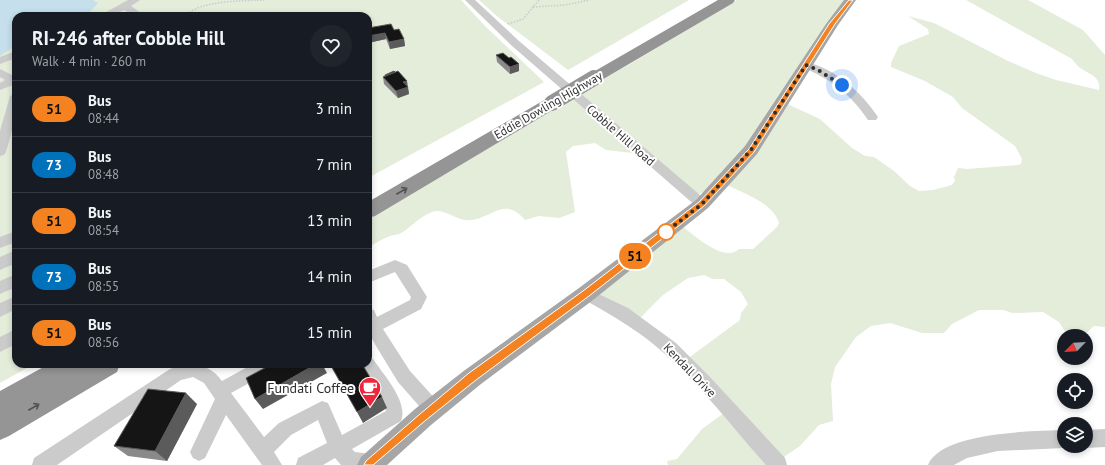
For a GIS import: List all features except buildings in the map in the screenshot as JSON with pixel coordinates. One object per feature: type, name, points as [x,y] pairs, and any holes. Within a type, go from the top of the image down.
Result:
[{"type":"highway","name":"Eddie Dowling Highway","points":[[372,208],[548,98],[709,0]]},
{"type":"highway","name":"Eddie Dowling Highway","points":[[589,74],[728,0]]},
{"type":"highway","name":"Eddie Dowling Highway","points":[[372,192],[548,98]]},
{"type":"highway","points":[[0,405],[65,368]]},
{"type":"highway","points":[[0,427],[101,368]]},
{"type":"main road","points":[[370,464],[473,376],[586,294],[702,204],[751,150],[832,24],[850,0]]},
{"type":"street","points":[[112,12],[135,0]]},
{"type":"street","name":"Cobble Hill Road","points":[[470,0],[498,27],[702,204]]},
{"type":"street","points":[[125,6],[134,12]]},
{"type":"street","points":[[0,61],[12,56]]},
{"type":"street","points":[[806,65],[818,70],[852,92],[864,103],[872,117]]},
{"type":"street","points":[[0,72],[12,80]]},
{"type":"street","points":[[0,87],[12,82]]},
{"type":"street","points":[[0,152],[3,134],[12,108]]},
{"type":"street","points":[[0,243],[12,238]]},
{"type":"street","points":[[0,264],[12,258]]},
{"type":"street","points":[[372,275],[395,266],[402,270],[419,297],[416,304],[372,321]]},
{"type":"street","points":[[0,288],[12,282]]},
{"type":"street","name":"Kendall Drive","points":[[586,294],[622,313],[670,348],[703,381],[778,465]]},
{"type":"street","points":[[0,310],[12,304]]},
{"type":"street","points":[[372,323],[396,368],[413,391],[433,409]]},
{"type":"street","points":[[0,345],[12,338]]},
{"type":"street","points":[[199,452],[222,395],[263,368]]},
{"type":"street","points":[[305,465],[395,415],[394,405],[370,368]]},
{"type":"street","points":[[41,465],[176,374],[194,369],[210,378],[268,460],[285,429],[322,409],[338,447],[350,461],[370,464]]},
{"type":"street","points":[[1093,439],[1105,438]]},
{"type":"street","points":[[936,465],[950,457],[995,442],[1057,439]]},
{"type":"path","points":[[206,2],[215,0]]},
{"type":"path","points":[[200,4],[264,0]]},
{"type":"path","points":[[498,27],[523,19],[539,0]]},
{"type":"path","points":[[533,7],[565,5],[590,0]]},
{"type":"path","points":[[188,12],[191,7]]},
{"type":"green space","points":[[0,0],[461,0],[484,25],[544,82],[372,176],[372,12],[12,12],[12,368],[27,368],[0,383]]},
{"type":"green space","points":[[479,0],[689,0],[568,70],[498,17]]},
{"type":"green space","points":[[737,0],[851,0],[783,102],[820,119],[852,148],[865,156],[874,157],[894,171],[910,186],[919,191],[933,190],[952,185],[955,181],[954,177],[958,168],[967,169],[1018,165],[1021,164],[1022,159],[1015,146],[962,108],[953,97],[925,81],[891,67],[891,63],[899,46],[929,34],[928,29],[908,16],[934,23],[1008,61],[1036,73],[1056,80],[1099,90],[1097,79],[1079,67],[1072,59],[966,0],[1028,0],[1083,30],[1105,55],[1105,327],[1094,326],[1091,329],[1064,329],[1059,322],[1043,312],[1013,313],[1003,310],[979,310],[952,324],[944,333],[922,333],[890,323],[871,326],[856,337],[835,367],[831,384],[833,421],[819,425],[800,446],[775,463],[776,465],[668,465],[667,461],[677,459],[702,429],[724,413],[683,362],[740,320],[741,313],[748,304],[741,292],[724,279],[713,279],[704,275],[688,278],[663,295],[636,322],[595,292],[682,226],[718,251],[726,253],[739,249],[753,249],[777,227],[779,223],[776,216],[763,203],[723,183],[695,196],[642,154],[606,150],[595,143],[573,146],[566,152],[575,212],[559,218],[539,216],[525,220],[517,212],[510,209],[502,209],[481,218],[464,220],[444,212],[436,211],[422,217],[403,232],[387,237],[372,245],[372,209],[630,64]]},
{"type":"water","points":[[0,0],[93,0],[98,3],[90,12],[12,12],[12,48],[0,56]]},
{"type":"bus line","name":"51","points":[[369,465],[423,417],[473,376],[586,294],[702,204],[751,150],[770,124],[821,41],[850,0]]},
{"type":"place","name":"Fundati Coffee","points":[[370,408]]},
{"type":"route","points":[[666,232],[662,235],[702,204],[751,150],[770,124],[806,65],[818,70],[842,85]]}]
